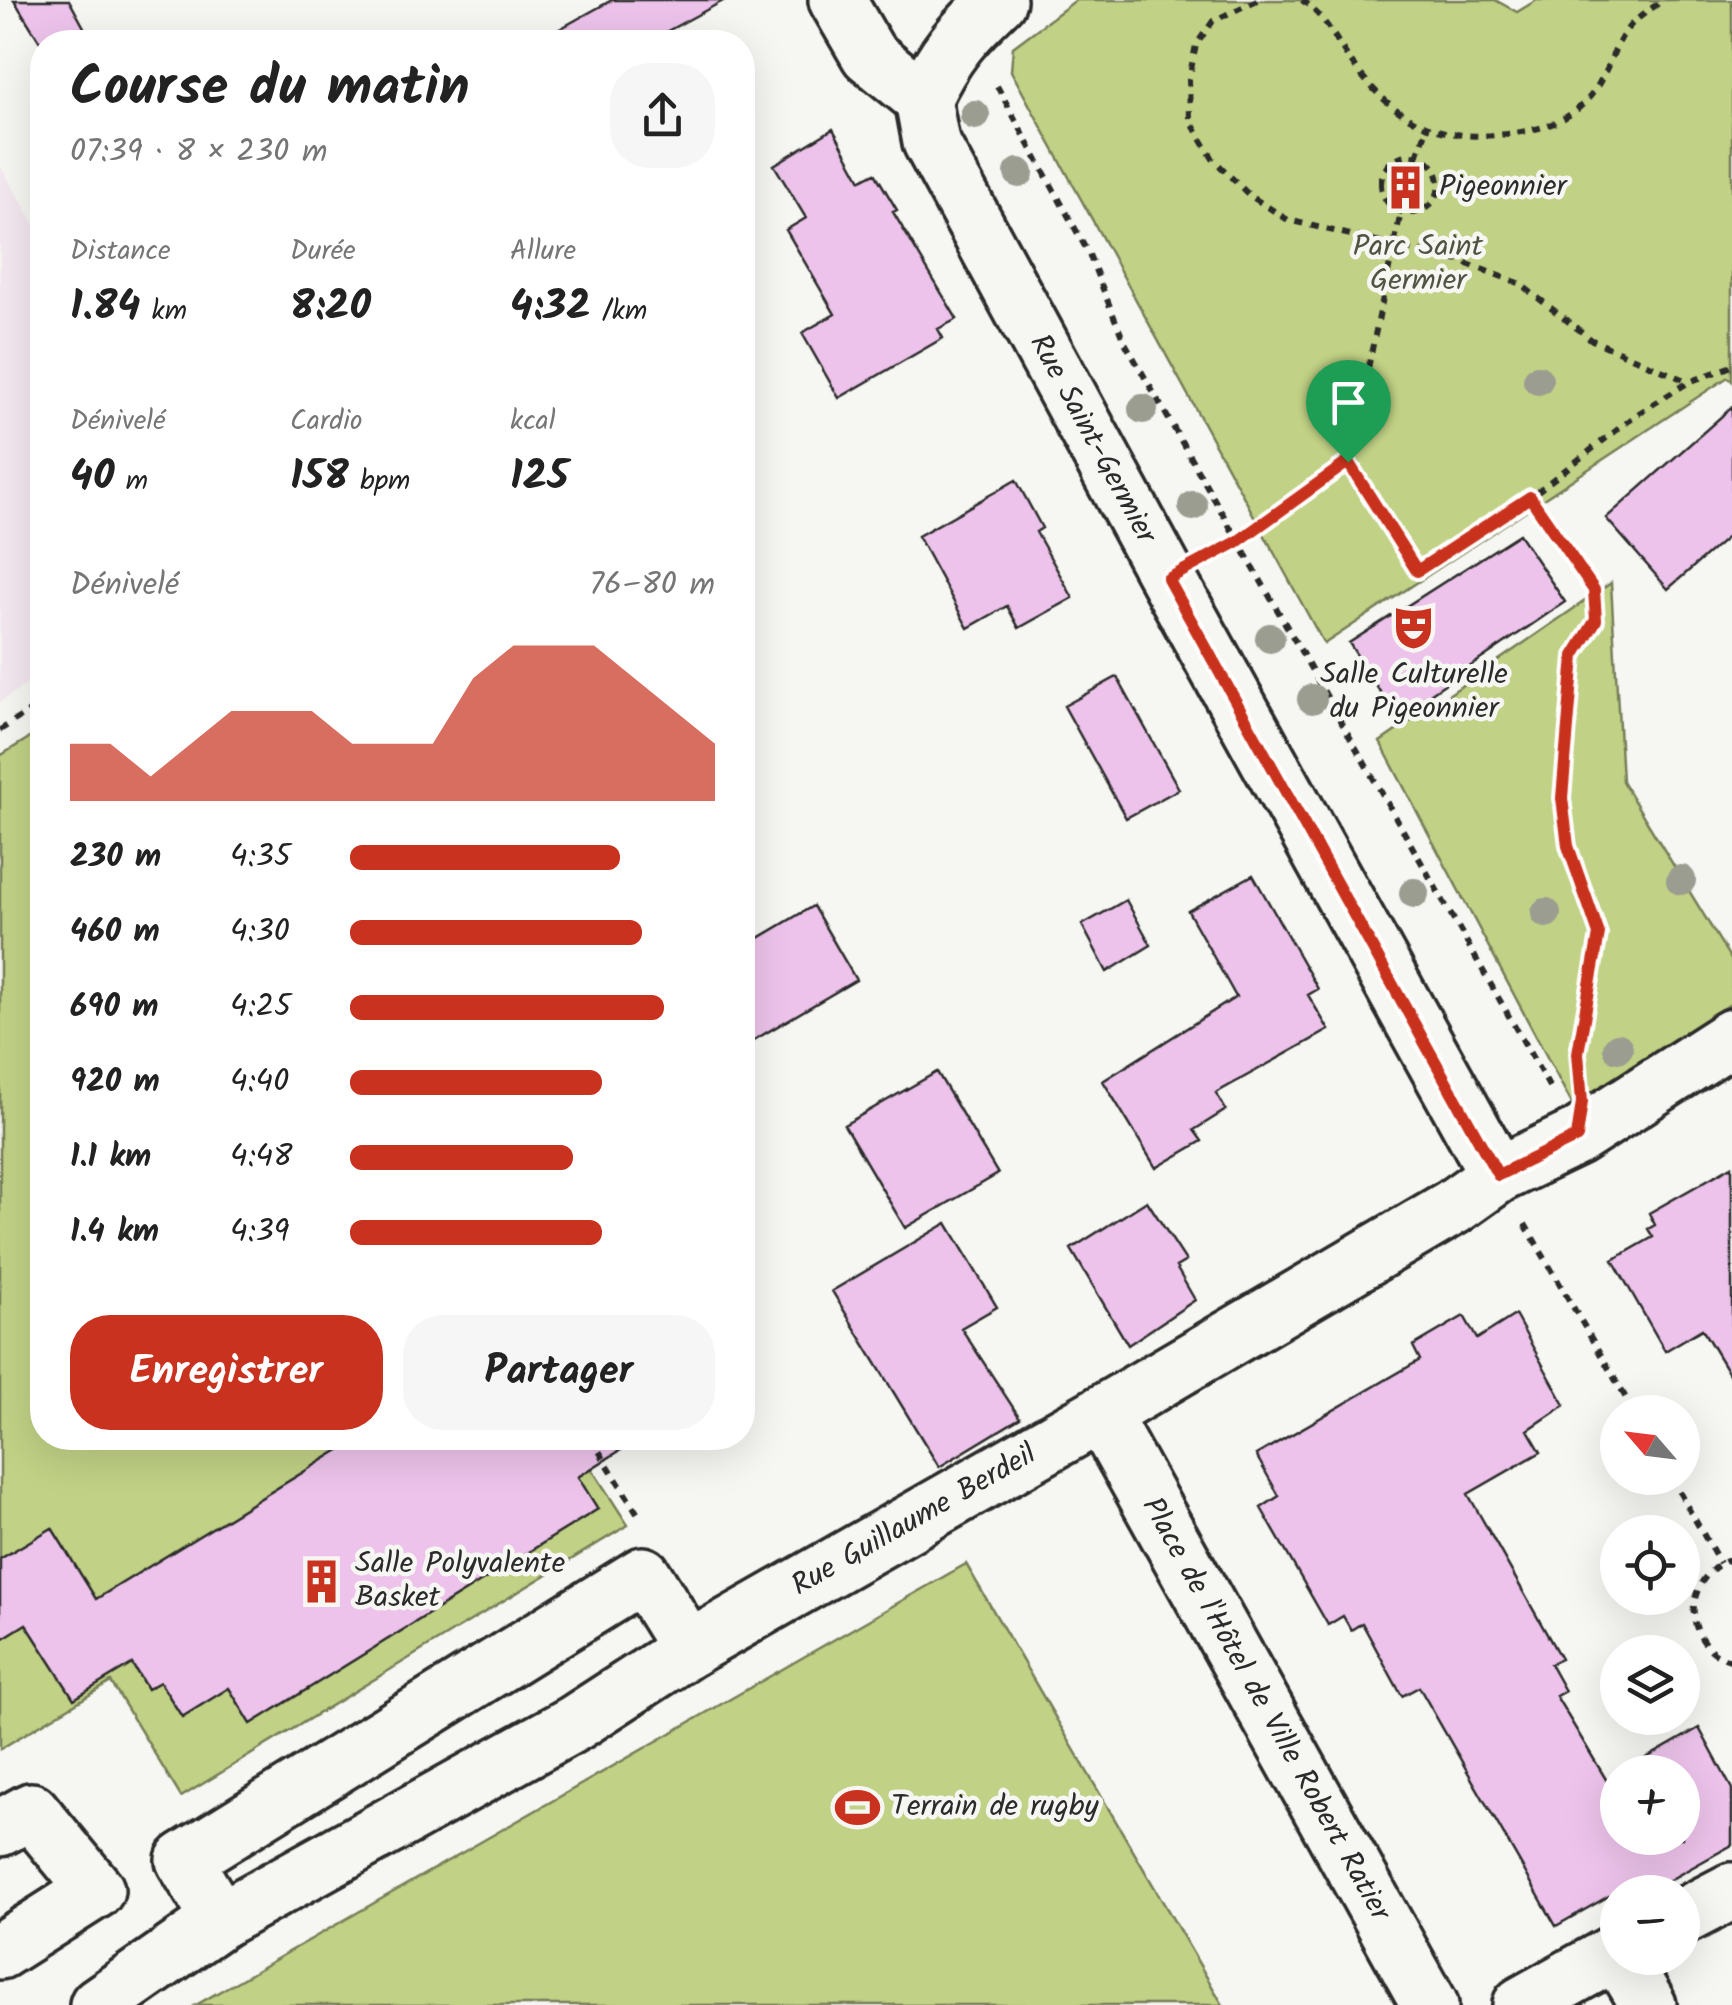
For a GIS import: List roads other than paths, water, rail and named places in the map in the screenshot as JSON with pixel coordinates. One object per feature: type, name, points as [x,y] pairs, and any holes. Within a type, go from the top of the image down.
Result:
[{"type":"street","points":[[837,0],[868,55],[933,79],[964,31],[998,0]]},
{"type":"street","name":"Rue Saint-Germier","points":[[933,79],[931,142],[1498,1175]]},
{"type":"street","name":"Rue Guillaume Berdeil","points":[[98,2005],[220,1920],[574,1723],[689,1650],[1453,1208],[1498,1175],[1577,1137],[1732,1038]]},
{"type":"street","name":"Place de l'Hôtel de Ville Robert Ratier","points":[[1101,1414],[1430,2005]]},
{"type":"street","points":[[220,1920],[184,1860],[643,1575],[689,1650]]},
{"type":"street","points":[[0,1828],[31,1811],[96,1890],[0,1951]]},
{"type":"street","points":[[1700,1908],[1732,1891]]},
{"type":"street","points":[[1521,2005],[1600,1963]]},
{"type":"street","points":[[1631,1975],[1648,2005]]},
{"type":"place","name":"Pigeonnier","points":[[1406,187]]},
{"type":"place","name":"Salle Culturelle du Pigeonnier","points":[[1414,628]]},
{"type":"place","name":"Salle Polyvalente Basket","points":[[322,1581]]},
{"type":"place","name":"Terrain de rugby","points":[[858,1807]]},
{"type":"park label","name":"Parc Saint Germier","points":[[1418,264]]}]
